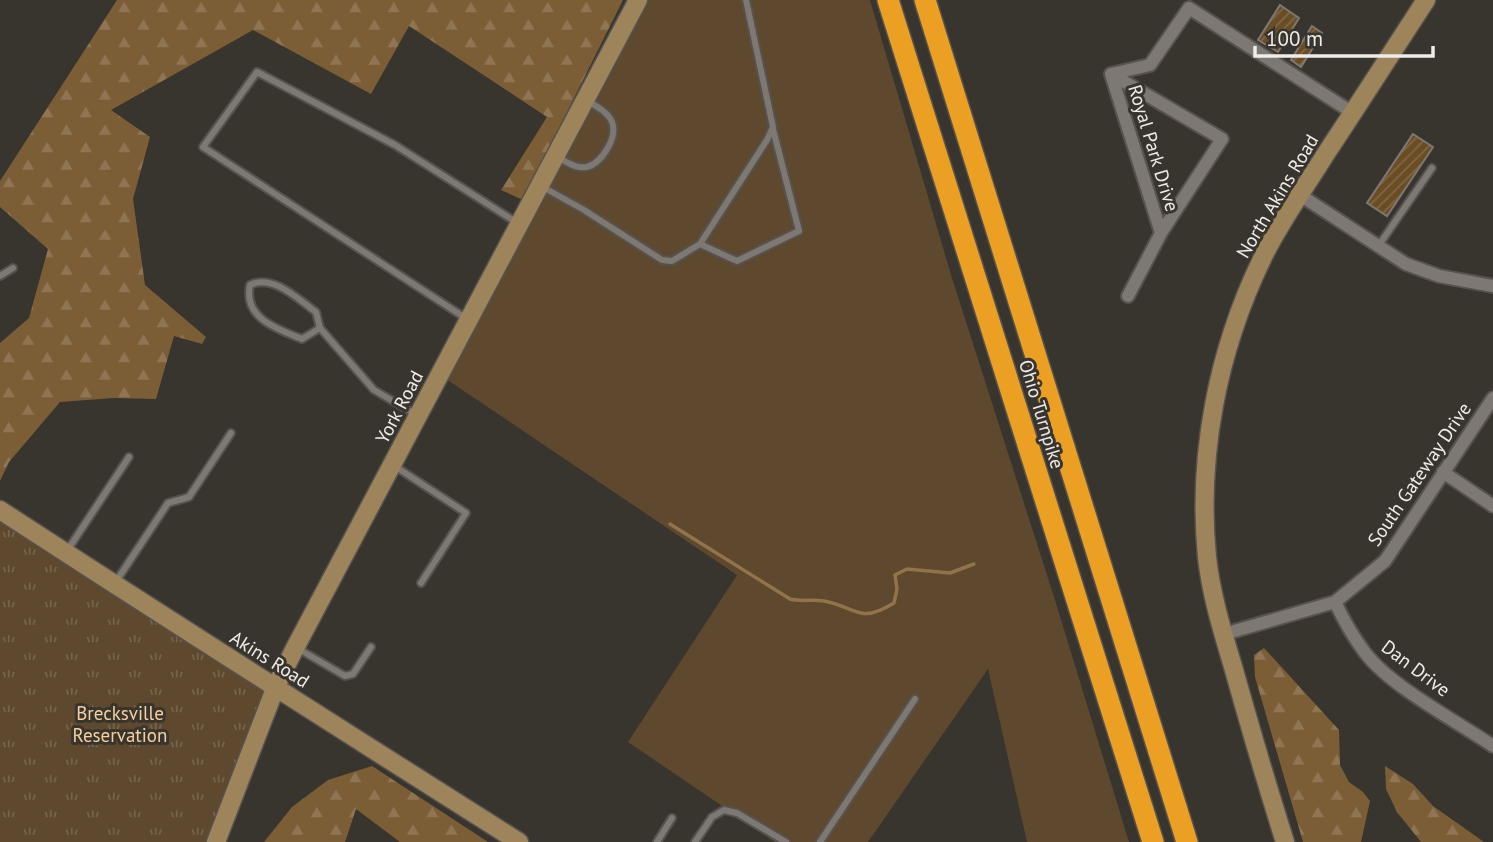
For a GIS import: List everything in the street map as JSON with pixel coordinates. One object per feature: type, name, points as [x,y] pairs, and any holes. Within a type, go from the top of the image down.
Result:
[{"type":"highway","name":"Ohio Turnpike","points":[[888,0],[1153,842]]},
{"type":"highway","name":"Ohio Turnpike","points":[[925,0],[1187,842]]},
{"type":"street","name":"York Road","points":[[216,842],[276,686],[295,648],[638,0]]},
{"type":"street","name":"North Akins Road","points":[[1285,842],[1213,596],[1207,556],[1205,498],[1208,446],[1221,368],[1233,330],[1263,257],[1426,0]]},
{"type":"street","name":"Royal Park Drive","points":[[1111,74],[1150,65],[1189,8],[1353,113]]},
{"type":"street","name":"Royal Park Drive","points":[[1111,74],[1222,139],[1161,233],[1128,296]]},
{"type":"street","name":"Royal Park Drive","points":[[1111,74],[1161,233]]},
{"type":"street","points":[[1300,195],[1406,264],[1439,276],[1493,286]]},
{"type":"street","name":"South Gateway Drive","points":[[1224,634],[1335,602],[1385,561],[1493,398]]},
{"type":"street","points":[[1443,472],[1493,506]]},
{"type":"street","name":"Akins Road","points":[[0,510],[519,842]]},
{"type":"street","name":"Dan Drive","points":[[1335,602],[1367,656],[1392,678],[1493,746]]},
{"type":"lane","points":[[700,244],[737,261],[799,231],[746,0]]},
{"type":"lane","points":[[468,320],[203,147],[257,72],[395,145],[519,224]]},
{"type":"lane","points":[[555,156],[574,167],[586,167],[597,163],[614,135],[613,123],[606,113],[585,99]]},
{"type":"lane","points":[[540,185],[662,260],[672,261],[700,244],[773,127]]},
{"type":"lane","points":[[1379,244],[1432,167]]},
{"type":"lane","points":[[0,276],[13,268]]},
{"type":"lane","points":[[320,328],[302,339],[273,328],[254,312],[247,298],[250,285],[258,281],[273,283],[316,312],[320,328],[374,390],[418,415]]},
{"type":"lane","points":[[114,584],[168,503],[189,497],[231,433]]},
{"type":"lane","points":[[65,553],[129,457]]},
{"type":"lane","points":[[392,464],[466,513],[421,583]]},
{"type":"lane","points":[[295,648],[345,676],[353,674],[371,647]]},
{"type":"lane","points":[[820,842],[915,699]]},
{"type":"lane","points":[[695,842],[712,817],[724,810],[737,813],[786,842]]},
{"type":"lane","points":[[657,842],[672,818]]},
{"type":"green space","points":[[117,0],[623,0],[523,200],[501,190],[547,117],[409,26],[371,94],[253,30],[111,110],[150,137],[133,199],[145,285],[206,337],[202,344],[174,336],[156,399],[113,398],[60,402],[9,462],[0,481],[0,343],[29,318],[48,249],[0,207],[0,181]]},
{"type":"green space","points":[[649,0],[870,0],[952,278],[1129,842],[1027,842],[988,669],[868,842],[775,842],[628,742],[737,575],[446,379]]},
{"type":"green space","name":"Brecksville Reservation","points":[[0,507],[276,685],[217,842],[0,842]]},
{"type":"green space","points":[[1264,648],[1339,730],[1340,765],[1349,782],[1370,801],[1361,842],[1303,842],[1255,677],[1254,655]]},
{"type":"green space","points":[[372,766],[488,842],[400,842],[356,809],[345,842],[264,842],[292,807],[328,780]]},
{"type":"green space","points":[[1385,766],[1413,784],[1433,806],[1484,842],[1421,842],[1397,812],[1386,789]]},
{"type":"building","points":[[1280,5],[1299,18],[1278,52],[1258,40]]},
{"type":"building","points":[[1312,26],[1322,33],[1301,67],[1291,60]]},
{"type":"building","points":[[1413,134],[1433,147],[1387,216],[1367,203]]},
{"type":"waterway","points":[[670,524],[790,599],[824,601],[865,614],[894,603],[897,589],[895,575],[907,569],[950,573],[974,564]]}]
